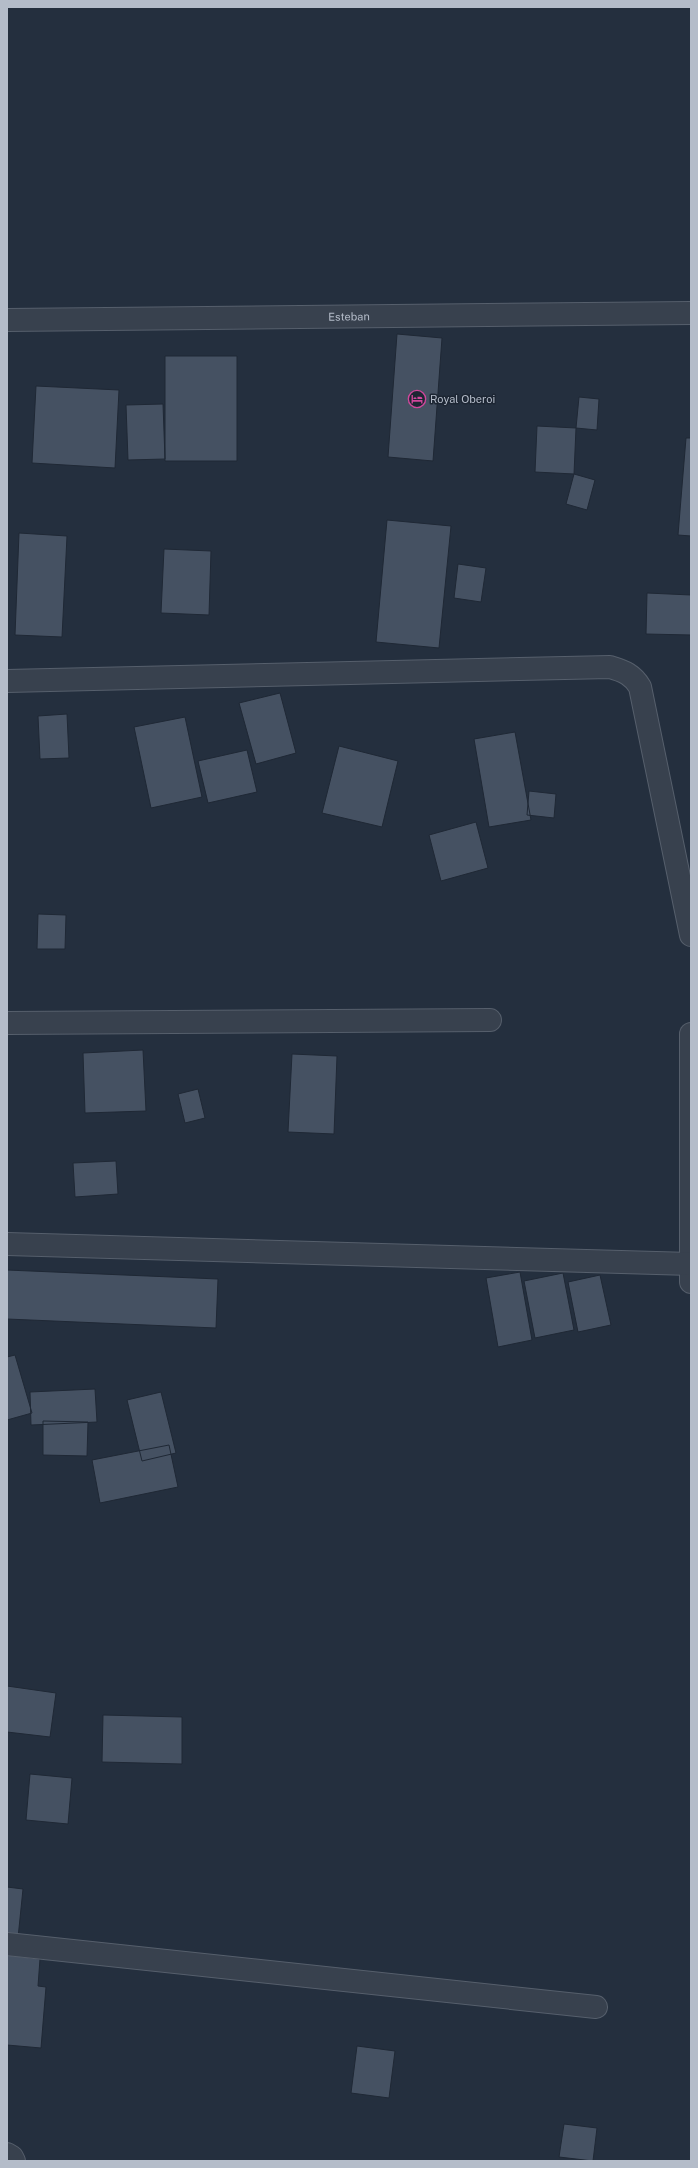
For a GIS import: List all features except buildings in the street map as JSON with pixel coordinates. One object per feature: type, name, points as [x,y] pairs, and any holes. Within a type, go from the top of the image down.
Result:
[{"type":"street","name":"Esteban","points":[[7,320],[691,313]]},
{"type":"street","points":[[7,681],[610,667],[622,671],[634,677],[640,687],[691,935]]},
{"type":"street","points":[[7,1023],[490,1020]]},
{"type":"street","points":[[7,1244],[691,1270],[691,1034]]},
{"type":"street","points":[[7,1944],[596,2007]]},
{"type":"street","points":[[7,2154],[12,2157],[14,2161]]},
{"type":"place","name":"Royal Oberoi","points":[[417,399]]}]
